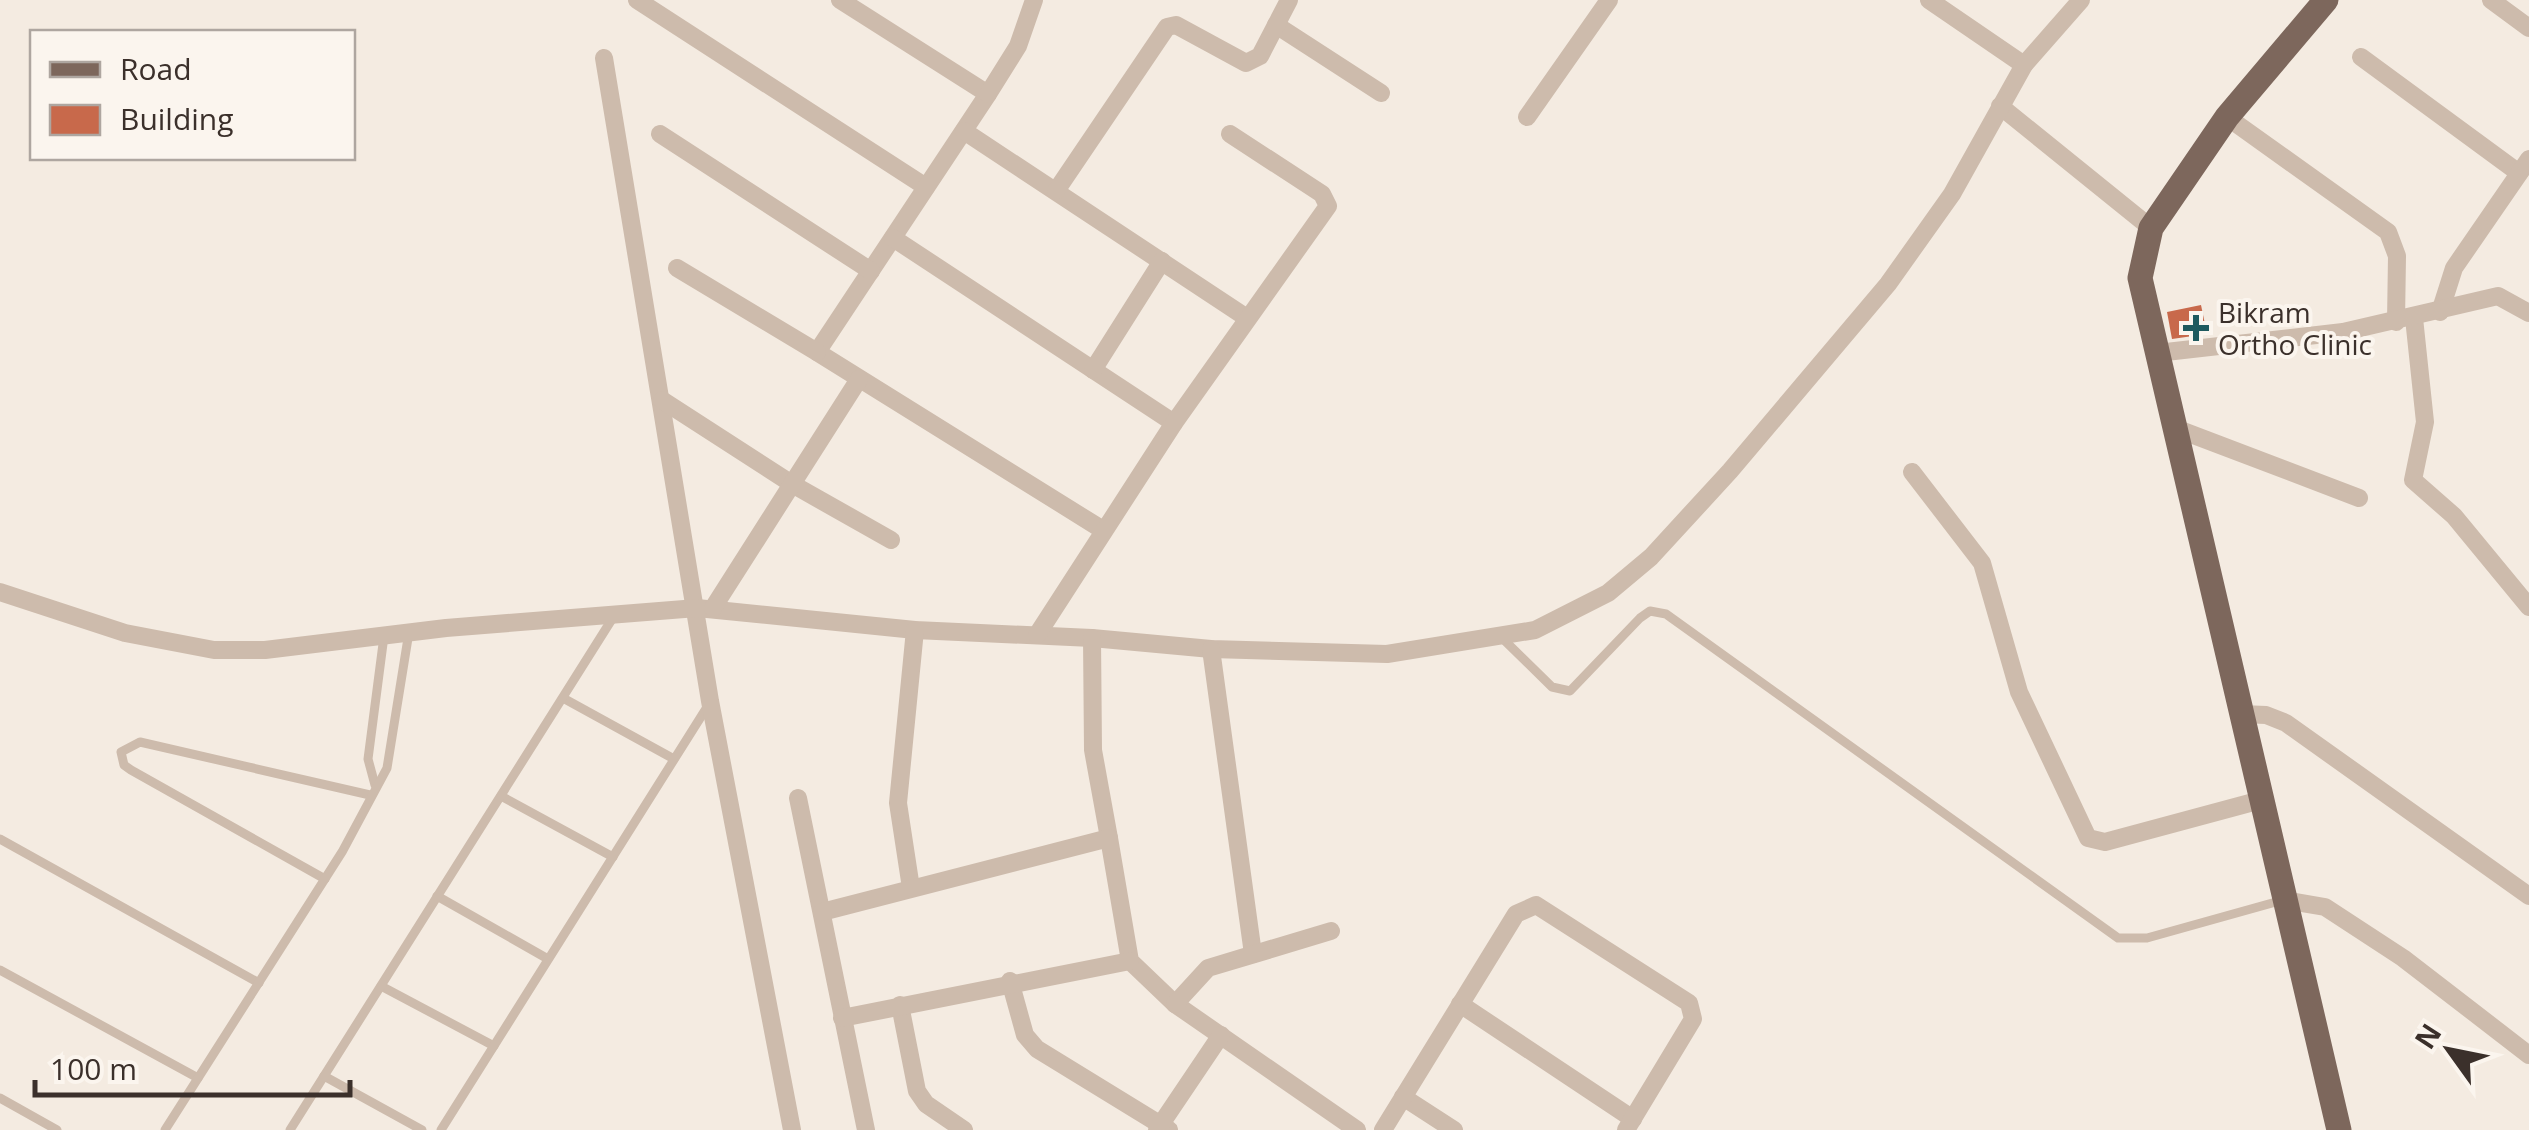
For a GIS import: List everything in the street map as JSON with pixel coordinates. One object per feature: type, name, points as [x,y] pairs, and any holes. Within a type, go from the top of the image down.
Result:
[{"type":"main road","points":[[2326,0],[2227,117],[2151,228],[2140,278],[2339,1130]]},
{"type":"street","points":[[636,0],[926,187]]},
{"type":"street","points":[[840,0],[988,94]]},
{"type":"street","points":[[817,352],[1018,46],[1034,0]]},
{"type":"street","points":[[1056,191],[1167,27],[1176,25],[1246,63],[1260,56],[1289,0]]},
{"type":"street","points":[[1527,117],[1609,0]]},
{"type":"street","points":[[1929,0],[2024,65]]},
{"type":"street","points":[[0,592],[125,633],[214,650],[265,650],[409,632],[705,608],[915,630],[1092,638],[1211,649],[1388,654],[1536,630],[1579,612],[1651,557],[1730,471],[1888,284],[1952,194],[2024,65],[2081,0]]},
{"type":"street","points":[[2490,0],[2529,28]]},
{"type":"street","points":[[1276,25],[1381,93]]},
{"type":"street","points":[[604,58],[662,400],[705,608],[710,702],[792,1130]]},
{"type":"street","points":[[2361,58],[2524,166],[2454,268],[2440,312]]},
{"type":"street","points":[[2000,106],[2151,228]]},
{"type":"street","points":[[2227,117],[2388,232],[2397,256],[2425,422],[2412,480],[2454,516],[2529,608]]},
{"type":"street","points":[[964,131],[1248,318]]},
{"type":"street","points":[[660,134],[871,271]]},
{"type":"street","points":[[1037,635],[1174,424],[1328,206],[1322,194],[1230,134]]},
{"type":"street","points":[[893,238],[1174,424]]},
{"type":"street","points":[[1093,370],[1162,262]]},
{"type":"street","points":[[677,268],[1103,530]]},
{"type":"street","points":[[2157,354],[2405,320],[2498,296],[2529,313]]},
{"type":"street","points":[[705,608],[859,379]]},
{"type":"street","points":[[662,400],[792,484],[891,540]]},
{"type":"street","points":[[2174,428],[2359,498]]},
{"type":"street","points":[[1912,472],[1982,564],[2020,692],[2088,838],[2105,842],[2261,800]]},
{"type":"street","points":[[912,888],[898,803],[915,630]]},
{"type":"street","points":[[1092,638],[1093,750],[1130,961],[1175,1004],[1357,1130]]},
{"type":"street","points":[[1211,649],[1254,954]]},
{"type":"street","points":[[2241,714],[2266,714],[2286,723],[2529,896]]},
{"type":"street","points":[[798,798],[866,1130]]},
{"type":"street","points":[[822,912],[1110,838]]},
{"type":"street","points":[[2284,900],[2325,907],[2403,958],[2529,1055]]},
{"type":"street","points":[[1383,1130],[1404,1097],[1460,1004],[1516,914],[1536,905],[1690,1003],[1692,1019],[1630,1124],[1460,1004]]},
{"type":"street","points":[[1175,1004],[1208,968],[1330,930]]},
{"type":"street","points":[[842,1018],[1010,981],[1130,961]]},
{"type":"street","points":[[1010,981],[1030,1042],[1163,1128],[1221,1036]]},
{"type":"street","points":[[900,1005],[916,1091],[926,1104],[964,1130]]},
{"type":"street","points":[[1404,1097],[1454,1130]]},
{"type":"lane","points":[[1501,637],[1552,687],[1570,691],[1640,618],[1650,611],[1666,614],[2118,938],[2147,938],[2284,900]]},
{"type":"lane","points":[[290,1130],[616,614]]},
{"type":"lane","points":[[165,1130],[326,879],[372,790],[392,749],[409,632]]},
{"type":"lane","points":[[372,790],[368,759],[384,636]]},
{"type":"lane","points":[[563,698],[674,759]]},
{"type":"lane","points":[[441,1130],[710,702]]},
{"type":"lane","points":[[326,879],[131,770],[124,765],[122,752],[140,742],[372,790]]},
{"type":"lane","points":[[501,796],[613,857]]},
{"type":"lane","points":[[0,839],[258,984]]},
{"type":"lane","points":[[437,896],[548,959]]},
{"type":"lane","points":[[0,970],[198,1078]]},
{"type":"lane","points":[[381,986],[494,1046]]},
{"type":"lane","points":[[324,1076],[422,1130]]},
{"type":"lane","points":[[0,1098],[58,1130]]},
{"type":"building","points":[[2201,305],[2207,334],[2172,339],[2167,312]]},
{"type":"place","name":"Bikram Ortho Clinic","points":[[2196,328]]}]
